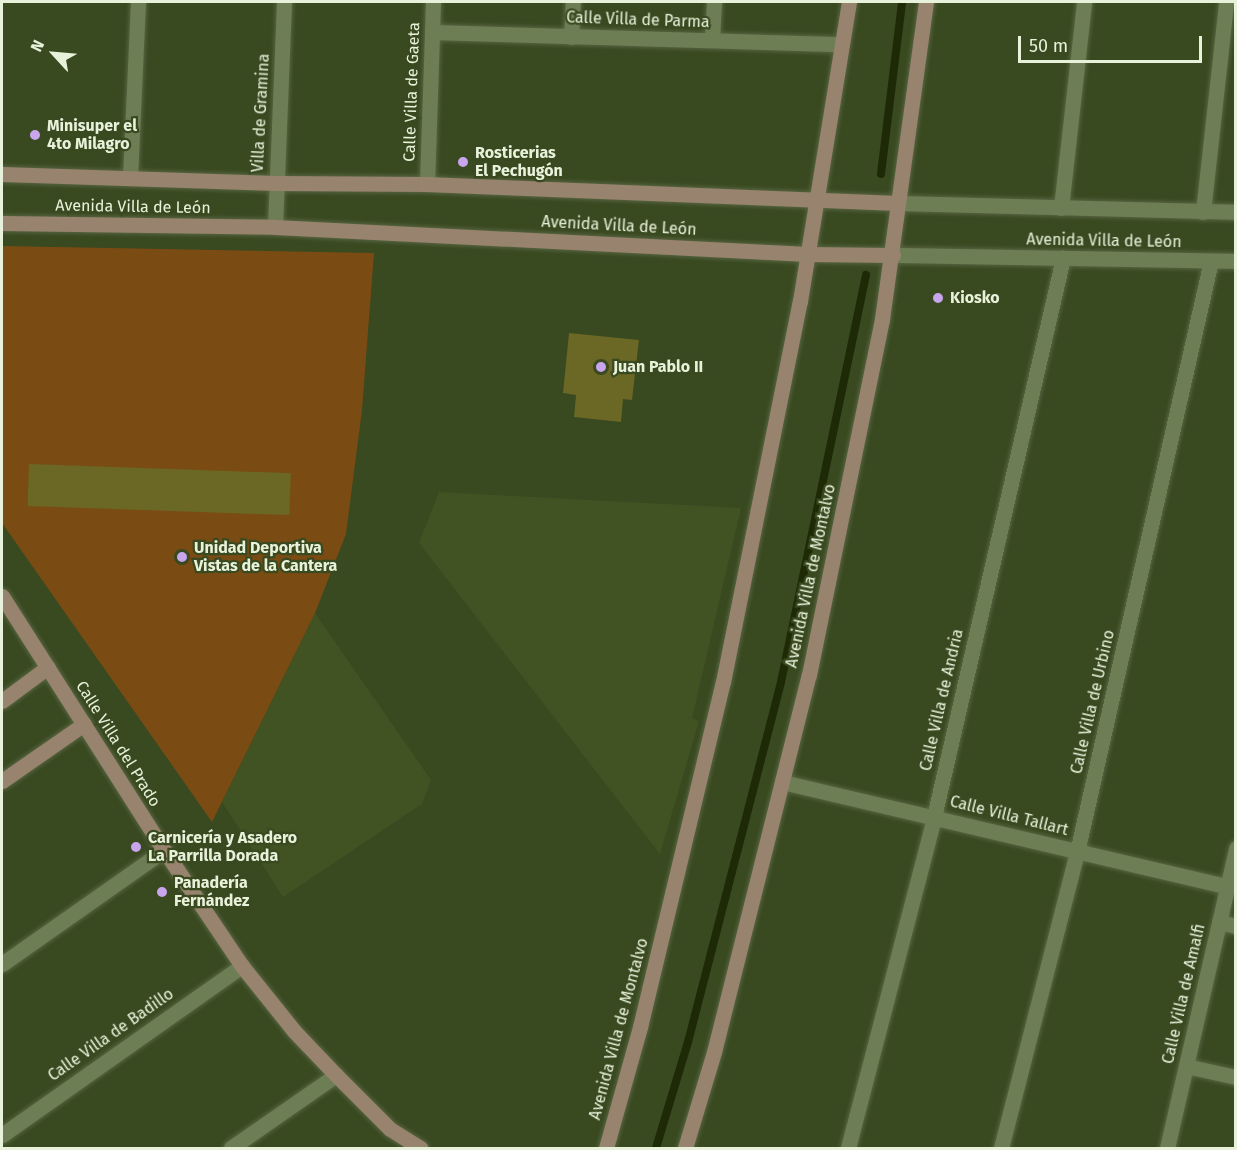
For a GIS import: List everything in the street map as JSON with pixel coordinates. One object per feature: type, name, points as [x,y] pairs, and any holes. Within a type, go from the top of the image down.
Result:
[{"type":"street","points":[[130,178],[138,2]]},
{"type":"street","name":"Villa de Gramina","points":[[275,227],[284,2]]},
{"type":"street","name":"Calle Villa de Gaeta","points":[[427,184],[433,2]]},
{"type":"street","points":[[571,37],[573,2]]},
{"type":"street","points":[[712,40],[714,2]]},
{"type":"street","name":"Avenida Villa de Montalvo","points":[[606,1149],[640,1027],[723,682],[807,254],[849,2]]},
{"type":"street","name":"Avenida Villa de Montalvo","points":[[685,1149],[714,1052],[809,675],[893,255],[897,203],[927,2]]},
{"type":"street","points":[[1061,208],[1084,2]]},
{"type":"street","points":[[1203,212],[1226,2]]},
{"type":"street","name":"Calle Villa de Parma","points":[[432,32],[842,44]]},
{"type":"street","name":"Avenida Villa de León","points":[[2,174],[276,183],[427,184],[897,203],[1236,212]]},
{"type":"street","name":"Avenida Villa de León","points":[[2,223],[275,227],[807,254],[1236,261]]},
{"type":"street","name":"Calle Villa de Andria","points":[[849,1149],[934,817],[1063,258]]},
{"type":"street","name":"Calle Villa de Urbino","points":[[1001,1149],[1077,852],[1212,261]]},
{"type":"street","name":"Calle Villa del Prado","points":[[2,596],[164,850],[242,966],[294,1031],[336,1075],[390,1129],[421,1149]]},
{"type":"street","points":[[2,701],[48,667]]},
{"type":"street","points":[[2,781],[84,724]]},
{"type":"street","name":"Calle Villa Tallart","points":[[782,782],[1226,886]]},
{"type":"street","name":"Calle Villa de Amalfi","points":[[1167,1149],[1236,848]]},
{"type":"street","points":[[2,964],[164,850]]},
{"type":"street","points":[[1219,922],[1236,926]]},
{"type":"street","name":"Calle Villa de Badillo","points":[[2,1135],[242,966]]},
{"type":"street","points":[[1186,1066],[1236,1077]]},
{"type":"street","points":[[231,1149],[336,1075]]},
{"type":"shaded area","name":"Unidad Deportiva Vistas de la Cantera","points":[[2,246],[374,253],[362,410],[346,534],[315,613],[212,822],[2,523]]},
{"type":"shaded area","points":[[439,492],[741,508],[692,718],[699,721],[660,854],[419,543]]},
{"type":"shaded area","points":[[315,613],[431,780],[422,804],[283,897],[222,802]]},
{"type":"building","name":"Juan Pablo II","points":[[569,333],[639,340],[632,400],[623,399],[621,422],[574,417],[576,395],[563,393]]},
{"type":"building","points":[[29,464],[291,473],[289,515],[28,506]]},
{"type":"waterway","points":[[881,174],[902,2]]},
{"type":"waterway","points":[[656,1148],[688,1042],[781,682],[866,275]]},
{"type":"place","name":"Minisuper el 4to Milagro","points":[[35,135]]},
{"type":"place","name":"Rosticerias El Pechugón","points":[[463,162]]},
{"type":"place","name":"Kiosko","points":[[938,298]]},
{"type":"place","name":"Juan Pablo II","points":[[601,367]]},
{"type":"place","name":"Unidad Deportiva Vistas de la Cantera","points":[[182,557]]},
{"type":"place","name":"Carnicería y Asadero La Parrilla Dorada","points":[[136,847]]},
{"type":"place","name":"Panadería Fernández","points":[[162,892]]}]
